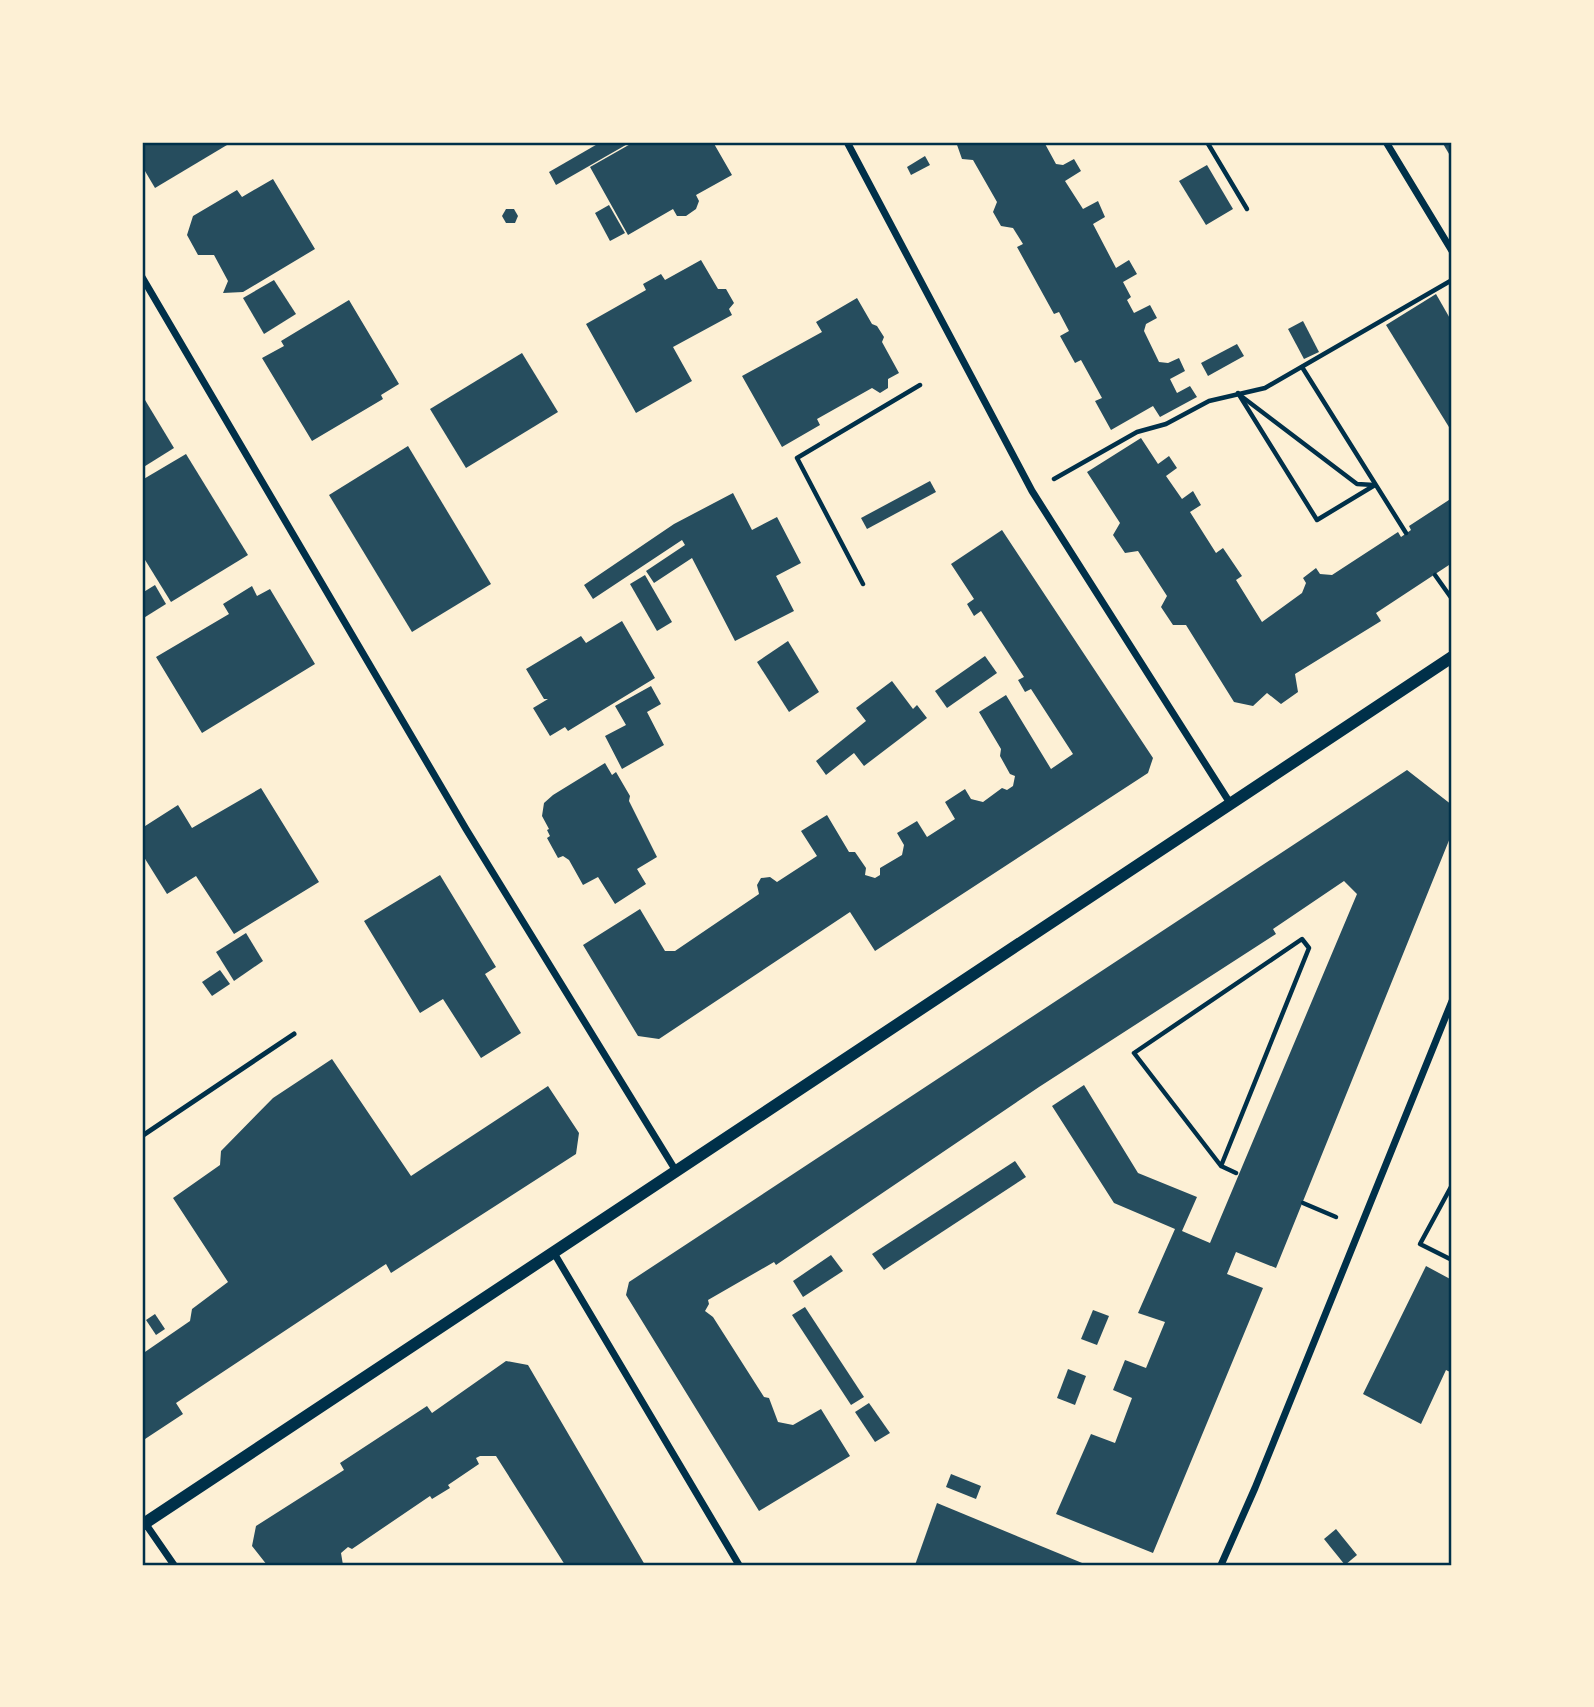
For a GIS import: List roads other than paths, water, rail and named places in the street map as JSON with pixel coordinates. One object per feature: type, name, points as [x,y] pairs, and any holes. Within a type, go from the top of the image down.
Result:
[{"type":"street","points":[[847,142],[1032,491],[1230,803]]},
{"type":"street","points":[[1385,142],[1452,251]]},
{"type":"street","points":[[142,277],[466,829],[676,1171]]},
{"type":"street","points":[[174,1565],[143,1524],[1452,657]]},
{"type":"street","points":[[1221,1565],[1255,1488],[1452,1001]]},
{"type":"street","points":[[554,1252],[739,1565]]},
{"type":"lane","points":[[142,1136],[294,1034]]}]
